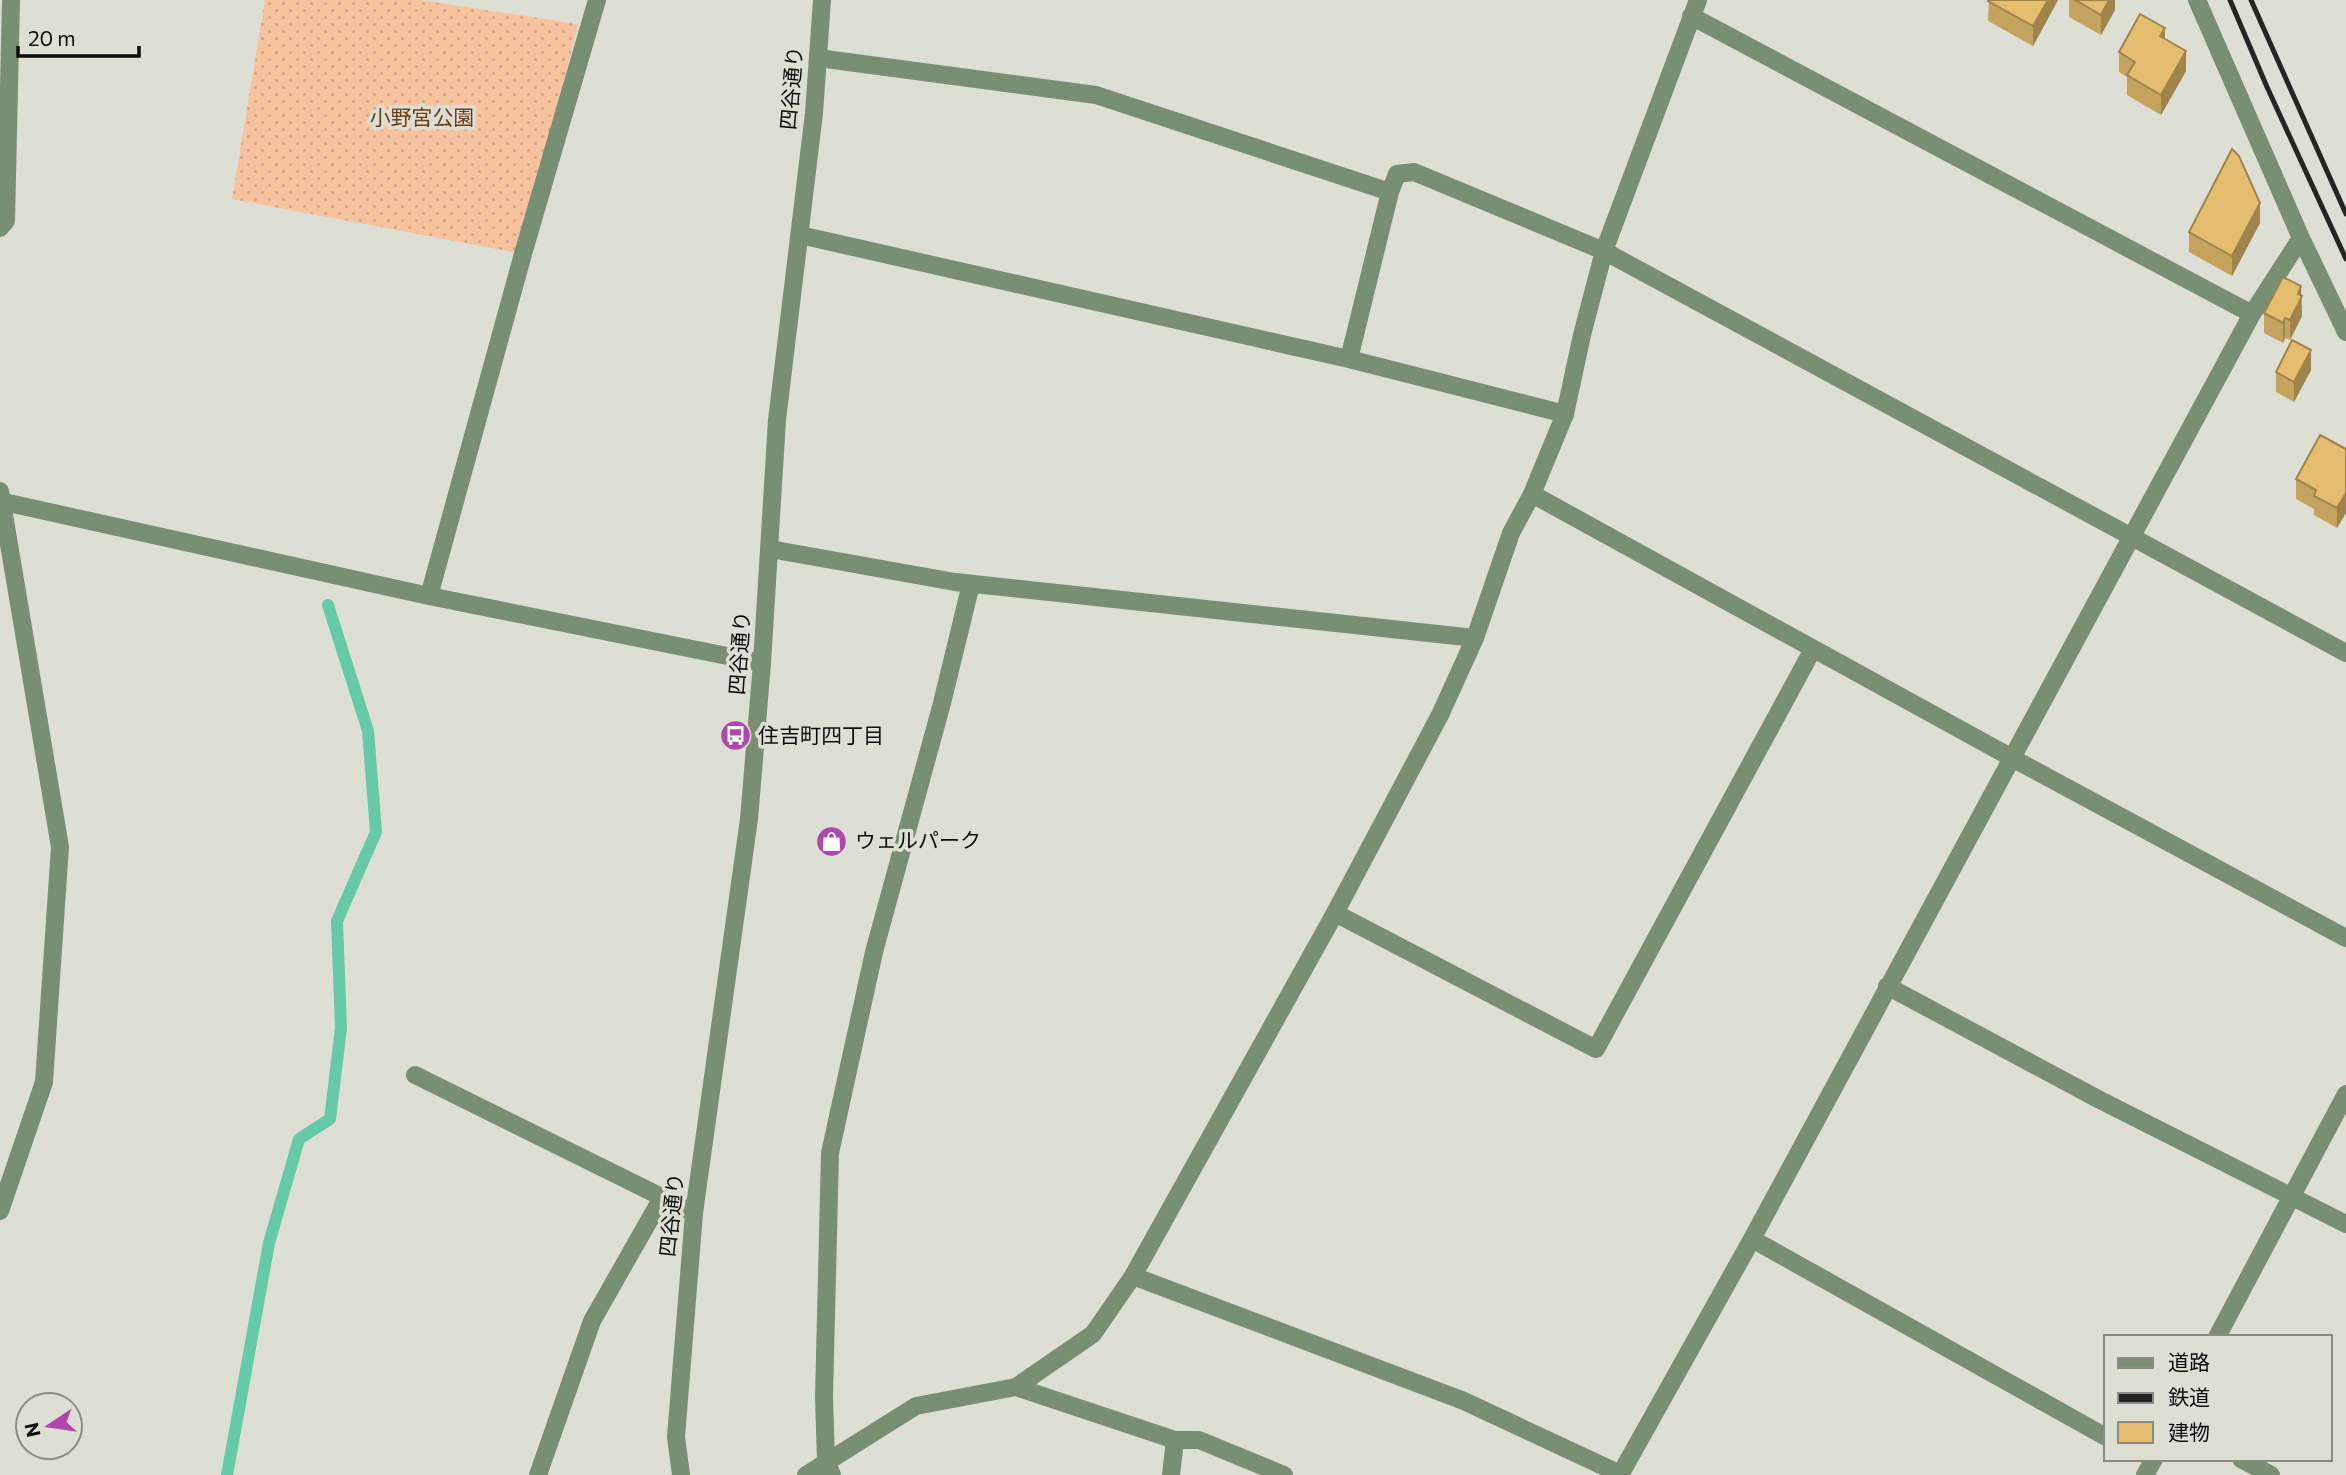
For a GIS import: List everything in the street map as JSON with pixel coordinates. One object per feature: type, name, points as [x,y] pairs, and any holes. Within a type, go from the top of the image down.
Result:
[{"type":"street","points":[[0,228],[6,221],[11,0]]},
{"type":"street","points":[[429,596],[523,254],[597,0]]},
{"type":"street","name":"四谷通り","points":[[681,1475],[676,1437],[694,1213],[748,819],[762,663],[777,420],[800,235],[822,0]]},
{"type":"street","points":[[2197,0],[2301,238],[2346,332]]},
{"type":"street","points":[[806,1475],[829,1468],[916,1406],[1016,1387],[1093,1335],[1133,1276],[1335,913],[1440,715],[1475,638],[1511,533],[1532,494],[1565,414],[1604,251],[1695,8],[2252,314]]},
{"type":"street","points":[[818,58],[1096,95],[1390,192]]},
{"type":"street","points":[[1349,359],[1390,192],[1397,174],[1414,172],[1604,251],[2346,653]]},
{"type":"street","points":[[800,235],[1349,359],[1565,414]]},
{"type":"street","points":[[1133,1276],[1464,1401],[1620,1475],[1752,1239],[2252,314],[2301,238]]},
{"type":"street","points":[[1532,494],[2346,938]]},
{"type":"street","points":[[0,1210],[44,1082],[60,846],[33,697],[2,497],[429,596],[762,663]]},
{"type":"street","points":[[770,549],[971,584],[1475,638]]},
{"type":"street","points":[[829,1468],[824,1396],[825,1260],[830,1153],[874,952],[942,703],[971,584]]},
{"type":"street","points":[[1335,913],[1597,1049],[1813,649]]},
{"type":"street","points":[[1887,986],[2100,1100],[2346,1224]]},
{"type":"street","points":[[415,1075],[694,1213]]},
{"type":"street","points":[[2218,1335],[2346,1094]]},
{"type":"street","points":[[538,1475],[592,1321],[663,1196]]},
{"type":"street","points":[[1752,1239],[2104,1436]]},
{"type":"street","points":[[1016,1387],[1175,1440],[1199,1440],[1284,1475]]},
{"type":"street","points":[[1171,1475],[1175,1440]]},
{"type":"street","points":[[2245,1461],[2271,1475]]},
{"type":"green space","name":"小野宮公園","points":[[265,0],[420,0],[578,24],[523,254],[232,199]]},
{"type":"building","points":[[1989,0],[2048,0],[2033,26]]},
{"type":"building","points":[[2075,0],[2109,0],[2101,15]]},
{"type":"building","points":[[2140,14],[2165,28],[2160,36],[2186,51],[2161,95],[2127,75],[2135,62],[2119,52]]},
{"type":"building","points":[[2232,149],[2239,156],[2260,203],[2232,256],[2189,232]]},
{"type":"building","points":[[2283,277],[2301,286],[2298,294],[2302,296],[2290,320],[2285,318],[2283,323],[2264,313]]},
{"type":"building","points":[[2292,340],[2311,350],[2294,382],[2276,372]]},
{"type":"building","points":[[2320,435],[2346,449],[2346,493],[2337,508],[2314,496],[2316,490],[2296,479]]},
{"type":"waterway","points":[[227,1475],[269,1243],[299,1139],[330,1119],[341,1028],[337,921],[376,832],[368,731],[328,605]]},
{"type":"railway","points":[[2230,0],[2346,259]]},
{"type":"railway","points":[[2251,0],[2346,214]]},
{"type":"place","name":"住吉町四丁目","points":[[735,736]]},
{"type":"place","name":"ウェルパーク","points":[[832,841]]}]
